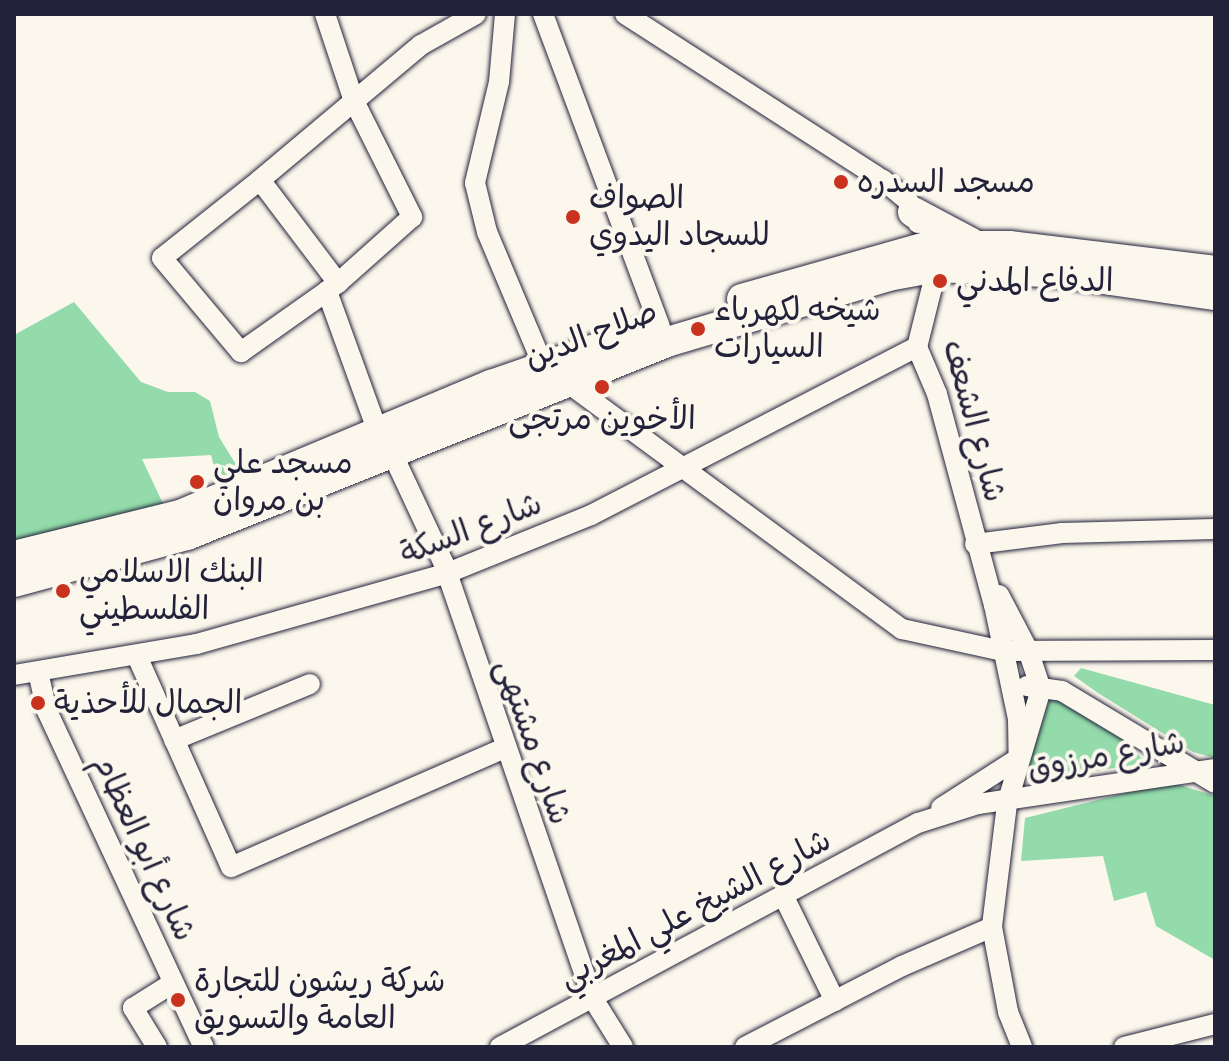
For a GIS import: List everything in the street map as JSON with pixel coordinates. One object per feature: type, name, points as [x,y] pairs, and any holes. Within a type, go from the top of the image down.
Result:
[{"type":"highway","points":[[913,212],[980,246]]},
{"type":"highway","name":"صلاح الدين","points":[[14,582],[187,535],[386,444],[543,365],[807,277],[980,246],[1215,271]]},
{"type":"highway","name":"صلاح الدين","points":[[14,556],[180,515],[568,383],[667,342],[933,256],[1215,295]]},
{"type":"street","points":[[325,14],[354,101],[412,217],[332,287],[241,352],[162,258],[260,180],[354,101],[421,45],[476,14]]},
{"type":"street","points":[[505,14],[499,82],[475,183],[487,232],[543,365]]},
{"type":"street","points":[[543,14],[660,327]]},
{"type":"street","points":[[625,14],[883,180],[913,212],[933,256]]},
{"type":"street","name":"شارع مشتهى","points":[[260,180],[332,287],[386,444],[445,574],[503,749],[592,997],[623,1047]]},
{"type":"street","name":"شارع الشعف","points":[[933,256],[917,347],[937,394],[1012,682]]},
{"type":"street","name":"شارع السكة","points":[[14,675],[137,656],[445,574],[591,515],[917,347]]},
{"type":"street","points":[[568,383],[681,471],[785,539],[902,629],[1003,651],[1215,650]]},
{"type":"street","points":[[975,544],[1062,533],[1215,529]]},
{"type":"street","name":"شارع الشعف","points":[[975,544],[1028,650],[1041,689]]},
{"type":"street","points":[[1022,1047],[1008,1012],[992,927],[1007,804],[1041,689],[1052,669],[1074,653]]},
{"type":"street","points":[[137,656],[231,867],[503,749]]},
{"type":"street","name":"شارع أبو العظام","points":[[38,672],[47,711],[204,1047]]},
{"type":"street","points":[[1019,758],[1012,682],[1062,691],[1215,783]]},
{"type":"street","points":[[174,740],[310,684]]},
{"type":"street","name":"شارع الشيخ علي المغربي","points":[[500,1047],[530,1040],[592,997],[918,823],[1019,758]]},
{"type":"street","name":"شارع مرزوق","points":[[1007,804],[1193,769],[1215,769]]},
{"type":"street","name":"شارع الشيخ علي المغربي","points":[[918,823],[978,804],[1007,804]]},
{"type":"street","points":[[783,895],[835,1001]]},
{"type":"street","points":[[745,1047],[992,927]]},
{"type":"street","points":[[157,1047],[133,1008],[173,983]]},
{"type":"street","points":[[1124,1047],[1215,1024]]},
{"type":"green space","points":[[74,302],[141,382],[168,392],[195,392],[210,401],[219,437],[245,479],[220,490],[211,455],[142,459],[166,510],[14,548],[14,335]]},
{"type":"green space","points":[[1081,668],[1215,705],[1215,758],[1193,752],[1098,693],[1074,676]]},
{"type":"green space","points":[[1060,697],[1120,734],[1142,759],[1139,764],[1045,779],[1028,766],[1049,701]]},
{"type":"green space","points":[[1170,782],[1215,796],[1215,960],[1156,926],[1146,892],[1114,901],[1103,856],[1021,861],[1025,818]]},
{"type":"place","name":"مسجد السدره","points":[[841,182]]},
{"type":"place","name":"الصواف للسجاد اليدوي","points":[[573,217]]},
{"type":"place","name":"الدفاع المدني","points":[[940,281]]},
{"type":"place","name":"شيخه لكهرباء السيارات","points":[[698,329]]},
{"type":"place","name":"الأخوين مرتجى","points":[[602,387]]},
{"type":"place","name":"مسجد علي بن مروان","points":[[197,482]]},
{"type":"place","name":"البنك الاسلامي الفلسطيني","points":[[63,591]]},
{"type":"place","name":"الجمال للأحذية","points":[[38,703]]},
{"type":"place","name":"شركة ريشون للتجارة العامة والتسويق","points":[[178,1000]]}]
